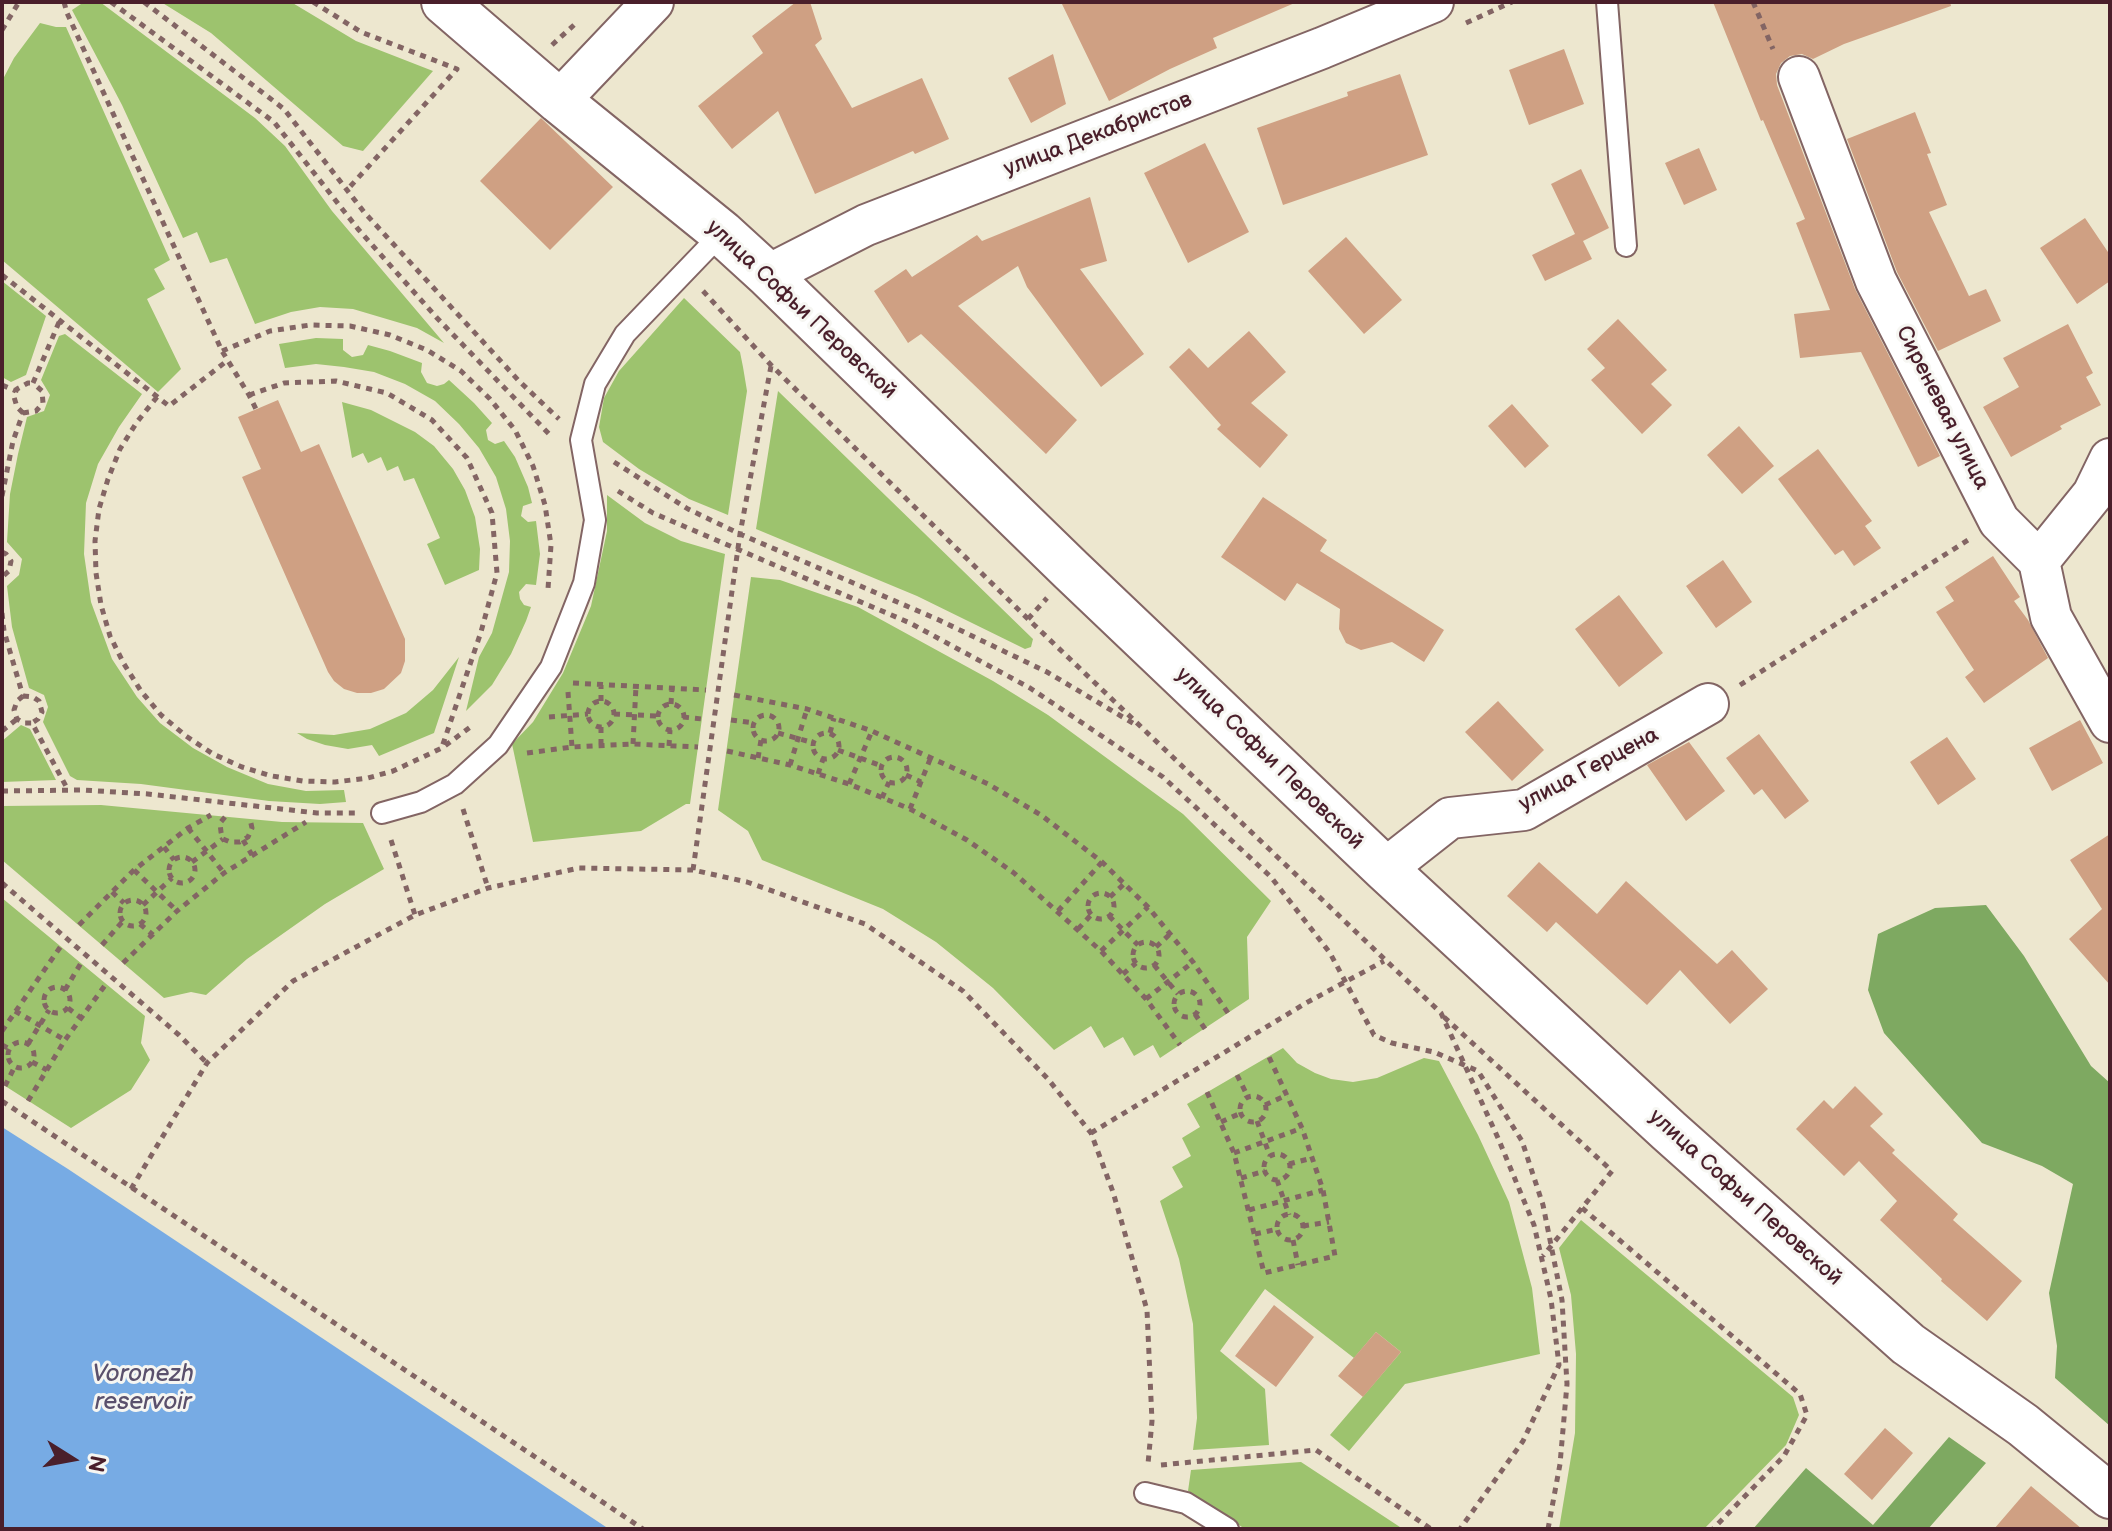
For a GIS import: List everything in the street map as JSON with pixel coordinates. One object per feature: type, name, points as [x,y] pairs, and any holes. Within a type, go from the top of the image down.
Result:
[{"type":"main road","name":"улица Софьи Перовской","points":[[444,2],[559,101],[722,233],[768,275],[1385,869],[1669,1131],[1908,1344],[2023,1425],[2110,1496]]},
{"type":"street","points":[[559,101],[653,2]]},
{"type":"street","name":"улица Декабристов","points":[[768,275],[866,225],[1308,54],[1433,2]]},
{"type":"street","name":"Сиреневая улица","points":[[1799,77],[1876,281],[1999,521],[2039,561]]},
{"type":"street","points":[[2110,459],[2093,494],[2039,561],[2051,617],[2110,722]]},
{"type":"street","name":"улица Герцена","points":[[1385,869],[1450,818],[1524,810],[1708,704]]},
{"type":"lane","points":[[1607,2],[1626,246]]},
{"type":"lane","points":[[382,813],[421,802],[455,784],[498,745],[551,667],[584,583],[595,520],[581,440],[595,384],[625,334],[722,233]]},
{"type":"lane","points":[[1145,1493],[1186,1503],[1228,1529]]},
{"type":"path","points":[[2,30],[19,2]]},
{"type":"path","points":[[64,2],[222,351],[256,409]]},
{"type":"path","points":[[111,2],[274,122],[358,229],[437,318],[545,430],[607,484],[653,513],[923,630],[1030,688],[1163,777],[1271,877],[1330,953],[1374,1035],[1392,1043],[1434,1052],[1478,1071],[1522,1141],[1543,1205],[1562,1300],[1567,1384],[1560,1464],[1548,1529]]},
{"type":"path","points":[[313,2],[361,32],[457,69],[347,190]]},
{"type":"path","points":[[1753,2],[1782,69],[1799,77]]},
{"type":"path","points":[[685,271],[771,365],[1028,619],[1384,961],[1612,1171],[1542,1257]]},
{"type":"path","points":[[2,275],[169,406],[228,360]]},
{"type":"path","points":[[33,383],[60,320]]},
{"type":"path","points":[[222,351],[270,331],[310,325],[350,326],[390,335],[427,350],[461,371],[490,399],[515,430],[533,466],[545,505],[551,545],[549,585],[545,598]]},
{"type":"path","points":[[693,870],[738,550],[771,365]]},
{"type":"path","points":[[249,395],[284,383],[336,381],[387,393],[432,420],[467,458],[492,513],[497,573],[481,632],[442,748]]},
{"type":"path","points":[[33,383],[42,391],[43,403],[36,411],[23,413],[17,407],[16,391],[33,383]]},
{"type":"path","points":[[2,385],[16,391]]},
{"type":"path","points":[[157,397],[120,449],[99,509],[95,541],[101,605],[110,636],[141,691],[161,715],[186,736],[242,767],[272,776],[335,782],[393,771],[442,748],[474,724]]},
{"type":"path","points":[[2,496],[13,441],[23,413]]},
{"type":"path","points":[[1708,704],[1999,521]]},
{"type":"path","points":[[2,552],[11,561],[9,571],[2,577]]},
{"type":"path","points":[[2,613],[4,631],[23,696]]},
{"type":"path","points":[[572,747],[568,683],[706,690]]},
{"type":"path","points":[[601,685],[601,701]]},
{"type":"path","points":[[633,744],[636,686]]},
{"type":"path","points":[[671,704],[672,688]]},
{"type":"path","points":[[734,695],[807,709],[872,731],[988,784],[1041,815],[1102,862],[1148,907],[1193,962],[1228,1013]]},
{"type":"path","points":[[23,696],[39,701],[42,712],[32,723],[17,719],[14,710],[23,696]]},
{"type":"path","points":[[601,701],[612,707],[614,714],[612,721],[601,727],[590,721],[588,714],[594,703],[601,701]]},
{"type":"path","points":[[770,716],[772,702]]},
{"type":"path","points":[[665,705],[678,706],[682,711],[682,724],[670,730],[659,723],[658,716],[665,705]]},
{"type":"path","points":[[790,765],[807,709]]},
{"type":"path","points":[[547,717],[588,714]]},
{"type":"path","points":[[614,714],[658,716]]},
{"type":"path","points":[[770,716],[776,720],[778,733],[767,741],[761,740],[753,730],[754,723],[757,718],[770,716]]},
{"type":"path","points":[[683,717],[702,719]]},
{"type":"path","points":[[830,733],[834,718]]},
{"type":"path","points":[[2,731],[17,719]]},
{"type":"path","points":[[731,720],[754,723]]},
{"type":"path","points":[[32,723],[68,790]]},
{"type":"path","points":[[601,727],[601,746]]},
{"type":"path","points":[[669,746],[670,730]]},
{"type":"path","points":[[849,784],[872,731]]},
{"type":"path","points":[[778,733],[814,743]]},
{"type":"path","points":[[830,733],[839,743],[835,756],[830,759],[817,755],[814,743],[817,737],[830,733]]},
{"type":"path","points":[[758,758],[761,740]]},
{"type":"path","points":[[514,755],[572,747],[633,744],[698,747]]},
{"type":"path","points":[[899,758],[904,745]]},
{"type":"path","points":[[838,750],[882,766]]},
{"type":"path","points":[[727,751],[790,765],[849,784],[910,809],[967,840],[1014,873],[1101,951],[1146,999],[1180,1045]]},
{"type":"path","points":[[910,809],[931,757]]},
{"type":"path","points":[[892,758],[899,758],[907,769],[906,775],[902,781],[889,782],[884,779],[882,766],[892,758]]},
{"type":"path","points":[[818,774],[823,759]]},
{"type":"path","points":[[906,775],[921,782]]},
{"type":"path","points":[[368,778],[415,915]]},
{"type":"path","points":[[882,798],[889,782]]},
{"type":"path","points":[[455,784],[488,888]]},
{"type":"path","points":[[2,791],[148,794],[317,813],[382,813]]},
{"type":"path","points":[[79,925],[134,870],[188,828],[211,815]]},
{"type":"path","points":[[223,839],[220,823],[225,817]]},
{"type":"path","points":[[223,839],[230,842],[248,837],[252,828],[250,819]]},
{"type":"path","points":[[123,963],[177,911],[224,873],[306,822]]},
{"type":"path","points":[[188,828],[224,873]]},
{"type":"path","points":[[192,862],[223,839]]},
{"type":"path","points":[[243,840],[252,855]]},
{"type":"path","points":[[164,847],[174,860]]},
{"type":"path","points":[[180,857],[192,862],[195,868],[190,881],[177,882],[172,878],[169,872],[174,860],[180,857]]},
{"type":"path","points":[[1058,911],[1102,862]]},
{"type":"path","points":[[131,1189],[207,1063],[293,981],[415,915],[488,888],[579,868],[693,870],[747,882],[865,924],[963,991],[1048,1079],[1091,1133],[1113,1192],[1147,1310],[1152,1421],[1148,1466],[1316,1450],[1431,1529]]},
{"type":"path","points":[[134,870],[177,911]]},
{"type":"path","points":[[143,905],[172,878]]},
{"type":"path","points":[[2,883],[179,1035],[207,1063]]},
{"type":"path","points":[[1110,897],[1124,884]]},
{"type":"path","points":[[112,892],[124,903]]},
{"type":"path","points":[[1098,893],[1110,897],[1113,910],[1109,916],[1103,919],[1091,915],[1088,909],[1091,897],[1098,893]]},
{"type":"path","points":[[140,924],[145,918],[143,905],[137,901],[124,903],[120,915],[123,921],[128,925],[140,924],[153,935]]},
{"type":"path","points":[[1101,951],[1148,907]]},
{"type":"path","points":[[1078,929],[1091,915]]},
{"type":"path","points":[[1109,916],[1138,945]]},
{"type":"path","points":[[102,945],[123,921]]},
{"type":"path","points":[[1156,947],[1170,934]]},
{"type":"path","points":[[1151,942],[1156,947],[1159,953],[1154,965],[1141,967],[1136,963],[1133,957],[1138,945],[1151,942]]},
{"type":"path","points":[[2,1031],[61,946]]},
{"type":"path","points":[[1091,1133],[1306,1003],[1384,961]]},
{"type":"path","points":[[1146,999],[1193,962]]},
{"type":"path","points":[[65,990],[81,963]]},
{"type":"path","points":[[1123,974],[1136,963]]},
{"type":"path","points":[[1154,965],[1178,994]]},
{"type":"path","points":[[34,984],[47,993]]},
{"type":"path","points":[[28,1101],[65,1040],[106,984]]},
{"type":"path","points":[[58,987],[65,990],[69,995],[68,1008],[56,1013],[49,1010],[44,999],[47,993],[58,987]]},
{"type":"path","points":[[1185,991],[1197,996],[1199,1009],[1195,1014],[1189,1017],[1177,1012],[1174,1006],[1178,994],[1185,991]]},
{"type":"path","points":[[68,1008],[81,1018]]},
{"type":"path","points":[[28,1044],[49,1010]]},
{"type":"path","points":[[15,1011],[65,1040]]},
{"type":"path","points":[[1441,1013],[1534,1225],[1551,1299],[1559,1365],[1523,1441],[1460,1529]]},
{"type":"path","points":[[1195,1014],[1205,1029]]},
{"type":"path","points":[[21,1042],[28,1044],[33,1049],[32,1062],[21,1068],[15,1066],[8,1055],[10,1049],[21,1042]]},
{"type":"path","points":[[2,1045],[10,1049]]},
{"type":"path","points":[[1207,1092],[1234,1153],[1264,1273],[1335,1256],[1323,1190],[1302,1128],[1269,1057]]},
{"type":"path","points":[[32,1062],[47,1070]]},
{"type":"path","points":[[5,1086],[15,1066]]},
{"type":"path","points":[[1237,1075],[1248,1097]]},
{"type":"path","points":[[1265,1105],[1287,1095]]},
{"type":"path","points":[[1255,1096],[1265,1105],[1262,1118],[1257,1121],[1250,1122],[1241,1113],[1242,1101],[1248,1097],[1255,1096]]},
{"type":"path","points":[[2,1101],[643,1529]]},
{"type":"path","points":[[1221,1122],[1241,1113]]},
{"type":"path","points":[[1257,1121],[1270,1156]]},
{"type":"path","points":[[1234,1153],[1302,1128]]},
{"type":"path","points":[[1270,1156],[1283,1156],[1289,1164],[1284,1179],[1271,1178],[1265,1171],[1270,1156]]},
{"type":"path","points":[[1289,1164],[1312,1158]]},
{"type":"path","points":[[1241,1178],[1265,1171]]},
{"type":"path","points":[[1277,1180],[1289,1215]]},
{"type":"path","points":[[1249,1210],[1323,1190]]},
{"type":"path","points":[[1582,1208],[1800,1394],[1807,1415],[1784,1456],[1713,1529]]},
{"type":"path","points":[[1289,1215],[1295,1215],[1303,1226],[1299,1238],[1293,1240],[1280,1235],[1278,1229],[1282,1217],[1289,1215]]},
{"type":"path","points":[[1303,1226],[1329,1222]]},
{"type":"path","points":[[1255,1234],[1278,1229]]},
{"type":"path","points":[[1293,1240],[1298,1265]]},
{"type":"green space","points":[[84,2],[100,2],[255,118],[285,146],[332,211],[444,343],[417,328],[353,309],[320,307],[291,312],[255,324],[227,258],[210,263],[197,232],[183,238],[122,105],[72,10]]},
{"type":"green space","points":[[161,2],[291,2],[356,41],[433,71],[363,151],[343,146],[211,33]]},
{"type":"green space","points":[[40,23],[66,27],[170,260],[154,269],[165,289],[147,299],[181,369],[158,392],[2,260],[2,81],[14,58]]},
{"type":"green space","points":[[2,281],[46,316],[26,375],[11,382],[2,377]]},
{"type":"green space","points":[[684,298],[740,352],[747,391],[728,515],[689,499],[639,469],[603,442],[599,427],[604,398],[619,371]]},
{"type":"green space","points":[[65,334],[142,394],[98,464],[86,503],[84,554],[91,602],[112,659],[137,697],[160,723],[193,748],[227,767],[268,784],[306,791],[344,790],[346,802],[269,801],[141,784],[77,780],[70,776],[43,722],[48,707],[44,695],[29,688],[12,627],[7,586],[19,575],[22,559],[7,542],[10,494],[18,454],[27,417],[44,411],[50,395],[41,380],[59,336]]},
{"type":"green space","points":[[316,338],[343,339],[343,350],[352,357],[363,355],[368,345],[390,351],[422,363],[421,372],[427,383],[437,386],[449,380],[492,423],[486,430],[488,440],[495,444],[504,441],[528,487],[532,503],[523,506],[521,516],[528,522],[536,521],[540,554],[536,585],[526,584],[519,592],[524,605],[531,607],[511,654],[492,685],[466,711],[479,657],[492,633],[509,572],[510,541],[506,509],[496,477],[479,448],[459,424],[435,401],[405,384],[374,372],[344,367],[316,364],[285,368],[279,344]]},
{"type":"green space","points":[[778,391],[1033,639],[1031,647],[1025,649],[917,596],[756,529]]},
{"type":"green space","points":[[342,402],[371,410],[415,432],[434,446],[453,469],[475,517],[480,549],[479,570],[445,585],[427,544],[440,538],[414,478],[404,481],[398,466],[387,471],[381,457],[368,463],[363,453],[352,458]]},
{"type":"green space","points":[[607,495],[645,523],[681,541],[725,554],[690,804],[641,831],[533,842],[512,744],[533,722],[563,673],[591,606],[607,531]]},
{"type":"green space","points":[[751,577],[780,580],[858,607],[993,681],[1048,715],[1183,814],[1271,901],[1247,937],[1249,999],[1160,1058],[1153,1045],[1134,1056],[1123,1037],[1104,1048],[1091,1026],[1054,1050],[993,988],[936,942],[883,909],[762,860],[748,831],[718,810]]},
{"type":"green space","points":[[459,657],[434,733],[379,756],[372,745],[348,749],[325,745],[297,733],[334,735],[370,729],[406,713],[433,690]]},
{"type":"green space","points":[[21,725],[30,729],[56,780],[2,782],[2,741]]},
{"type":"green space","points":[[101,805],[282,822],[363,823],[384,869],[325,904],[247,959],[206,995],[191,992],[164,998],[2,860],[2,806]]},
{"type":"green space","points":[[2,898],[145,1016],[141,1043],[150,1060],[131,1090],[71,1128],[2,1084]]},
{"type":"green space","points":[[1986,905],[2024,956],[2091,1066],[2110,1083],[2110,1426],[2055,1378],[2057,1346],[2049,1293],[2073,1184],[2042,1166],[1982,1143],[1884,1033],[1868,990],[1878,934],[1935,908]]},
{"type":"green space","points":[[1283,1048],[1297,1063],[1315,1073],[1353,1082],[1377,1078],[1424,1058],[1439,1061],[1509,1202],[1532,1288],[1540,1354],[1405,1384],[1349,1451],[1330,1435],[1401,1352],[1376,1332],[1354,1358],[1265,1289],[1220,1351],[1265,1389],[1269,1445],[1193,1450],[1197,1418],[1193,1324],[1179,1259],[1160,1201],[1183,1187],[1172,1167],[1191,1156],[1182,1138],[1200,1127],[1187,1104]]},
{"type":"green space","points":[[1581,1220],[1793,1397],[1799,1415],[1786,1445],[1704,1529],[1559,1529],[1575,1433],[1576,1354],[1571,1295],[1559,1248]]},
{"type":"green space","points":[[1949,1437],[1986,1463],[1928,1529],[1753,1529],[1806,1468],[1873,1525]]},
{"type":"green space","points":[[1301,1462],[1403,1529],[1245,1529],[1188,1491],[1191,1470]]},
{"type":"water","name":"Voronezh reservoir","points":[[2,1127],[68,1169],[609,1529],[2,1529]]},
{"type":"building","points":[[796,2],[810,2],[822,39],[815,45],[852,108],[922,78],[949,139],[915,154],[913,151],[815,194],[778,111],[732,149],[698,106],[763,53],[752,36]]},
{"type":"building","points":[[1061,2],[1297,2],[1213,38],[1217,48],[1109,101]]},
{"type":"building","points":[[1713,2],[1950,2],[1951,6],[1844,44],[1813,59],[1802,54],[1790,56],[1781,63],[1776,74],[1777,85],[1855,289],[1940,456],[1918,467],[1861,352],[1800,358],[1794,314],[1830,310],[1796,223],[1805,219]]},
{"type":"building","points":[[1564,49],[1584,104],[1529,125],[1509,70]]},
{"type":"building","points":[[1053,54],[1066,104],[1031,123],[1008,78]]},
{"type":"building","points":[[1400,74],[1428,155],[1283,205],[1257,128]]},
{"type":"building","points":[[1915,112],[1947,205],[1929,212],[1969,296],[1986,289],[2001,321],[1938,351],[1897,272],[1847,139]]},
{"type":"building","points":[[541,118],[613,187],[550,250],[480,181]]},
{"type":"building","points":[[1205,143],[1249,232],[1188,263],[1144,173]]},
{"type":"building","points":[[1699,148],[1717,190],[1684,205],[1665,163]]},
{"type":"building","points":[[1581,169],[1609,228],[1583,241],[1592,259],[1545,281],[1532,255],[1575,234],[1551,184]]},
{"type":"building","points":[[1090,197],[1107,261],[1080,269],[1144,354],[1101,387],[1027,287],[1018,266],[958,306],[1077,420],[1046,454],[921,334],[908,343],[874,291],[906,269],[912,277],[977,235],[982,241]]},
{"type":"building","points":[[2085,218],[2110,255],[2110,281],[2077,304],[2040,248]]},
{"type":"building","points":[[1346,237],[1402,300],[1364,334],[1308,271]]},
{"type":"building","points":[[1618,319],[1667,370],[1651,384],[1672,405],[1642,434],[1591,380],[1605,368],[1587,349]]},
{"type":"building","points":[[2068,324],[2093,373],[2086,377],[2101,405],[2011,457],[1983,407],[2019,387],[2003,358]]},
{"type":"building","points":[[1249,331],[1286,372],[1251,403],[1288,435],[1260,468],[1217,429],[1221,425],[1169,367],[1189,348],[1208,368]]},
{"type":"building","points":[[278,400],[301,452],[319,444],[405,639],[405,661],[401,673],[384,689],[357,693],[344,689],[334,681],[242,477],[261,469],[238,417]]},
{"type":"building","points":[[1512,404],[1549,446],[1525,468],[1488,426]]},
{"type":"building","points":[[1739,426],[1774,466],[1742,494],[1707,455]]},
{"type":"building","points":[[1818,449],[1872,521],[1865,526],[1881,548],[1854,566],[1843,550],[1835,555],[1778,479]]},
{"type":"building","points":[[1263,497],[1327,540],[1320,551],[1444,630],[1424,662],[1392,642],[1361,650],[1346,643],[1339,629],[1340,609],[1297,583],[1285,601],[1221,557]]},
{"type":"building","points":[[1993,556],[2020,597],[2014,601],[2048,658],[1984,703],[1965,677],[1974,670],[1936,612],[1954,601],[1945,587]]},
{"type":"building","points":[[1723,560],[1752,602],[1716,628],[1686,586]]},
{"type":"building","points":[[1619,595],[1663,653],[1619,687],[1575,629]]},
{"type":"building","points":[[1498,701],[1544,750],[1512,781],[1465,732]]},
{"type":"building","points":[[2080,720],[2103,763],[2052,791],[2029,748]]},
{"type":"building","points":[[1759,734],[1809,801],[1785,819],[1762,789],[1754,795],[1726,758]]},
{"type":"building","points":[[1947,737],[1976,779],[1938,805],[1910,762]]},
{"type":"building","points":[[1689,742],[1725,791],[1686,821],[1647,765]]},
{"type":"building","points":[[2110,834],[2110,985],[2069,939],[2102,909],[2070,860]]},
{"type":"building","points":[[1539,862],[1597,914],[1626,881],[1717,964],[1732,950],[1768,989],[1730,1024],[1680,970],[1647,1005],[1556,922],[1547,932],[1507,896]]},
{"type":"building","points":[[1855,1086],[1883,1114],[1870,1126],[1895,1150],[1892,1153],[1958,1214],[1953,1220],[2022,1281],[1987,1321],[1941,1281],[1880,1220],[1897,1201],[1859,1161],[1844,1176],[1796,1129],[1824,1100],[1833,1109]]},
{"type":"building","points":[[1274,1305],[1314,1337],[1276,1387],[1235,1356]]},
{"type":"building","points":[[1376,1332],[1401,1352],[1363,1397],[1338,1376]]},
{"type":"building","points":[[1885,1428],[1913,1453],[1872,1500],[1844,1474]]},
{"type":"building","points":[[2031,1486],[2082,1529],[1994,1529]]}]
